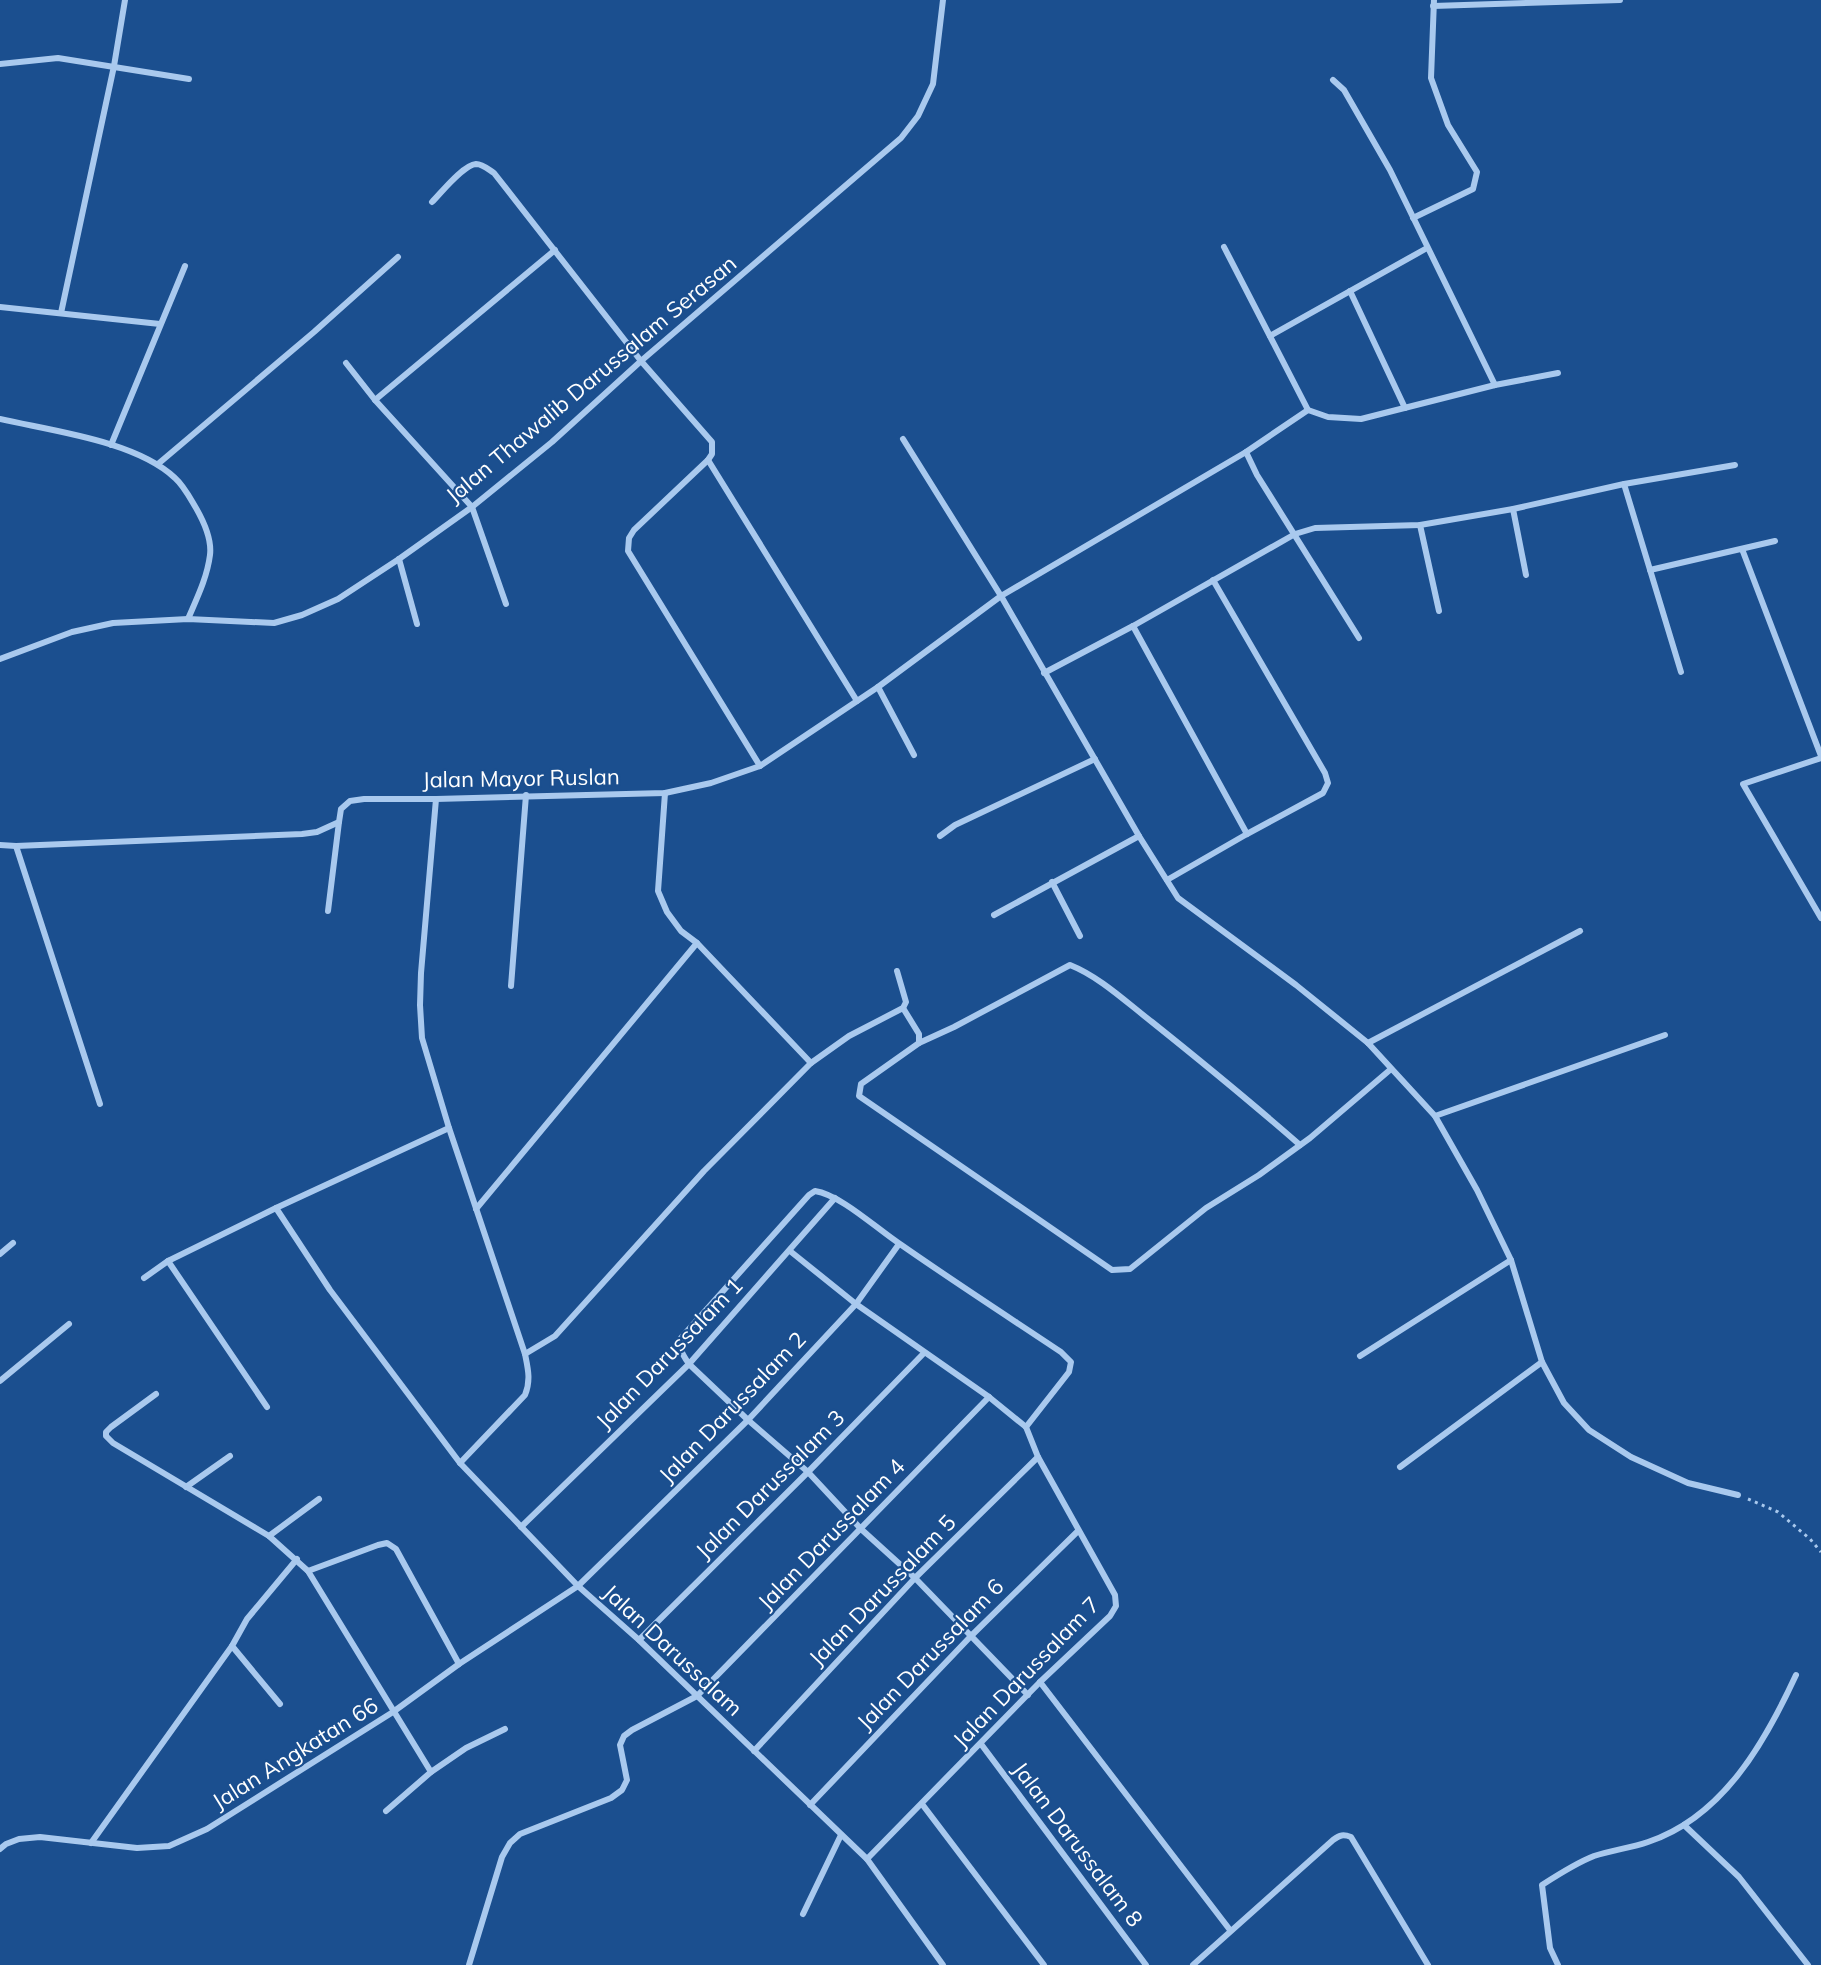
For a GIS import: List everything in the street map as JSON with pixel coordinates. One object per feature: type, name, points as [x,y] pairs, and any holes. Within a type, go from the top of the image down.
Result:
[{"type":"street","points":[[61,313],[114,66],[125,0]]},
{"type":"street","name":"Jalan Thawalib Darussalam Serasan","points":[[0,658],[72,632],[113,623],[188,619],[274,623],[302,615],[338,599],[399,559],[472,507],[552,442],[641,361],[902,138],[918,116],[933,84],[943,0]]},
{"type":"street","points":[[1413,218],[1473,189],[1477,172],[1448,125],[1431,78],[1433,3],[1620,0]]},
{"type":"street","points":[[0,64],[58,58],[189,79]]},
{"type":"street","points":[[1333,80],[1344,90],[1390,170],[1495,385]]},
{"type":"street","points":[[432,202],[465,170],[476,164],[494,173],[641,361],[712,442],[712,454],[708,460],[634,531],[629,538],[628,551],[760,766]]},
{"type":"street","points":[[1224,247],[1308,410],[1328,417],[1361,419],[1495,385],[1558,373]]},
{"type":"street","points":[[1270,336],[1427,248]]},
{"type":"street","points":[[375,400],[555,250]]},
{"type":"street","points":[[158,464],[314,332],[398,257]]},
{"type":"street","points":[[111,445],[184,266]]},
{"type":"street","points":[[1350,291],[1406,408]]},
{"type":"street","points":[[0,307],[160,324]]},
{"type":"street","points":[[346,363],[375,400],[472,507],[506,604]]},
{"type":"street","name":"Jalan Mayor Ruslan","points":[[339,822],[341,809],[350,801],[364,799],[665,793],[711,783],[760,766],[878,687],[1001,596],[1246,452],[1308,410]]},
{"type":"street","points":[[0,419],[132,451],[158,464],[176,479],[190,498],[206,528],[209,540],[210,553],[204,583],[188,619]]},
{"type":"street","points":[[903,440],[1001,596],[1139,836],[1178,898],[1296,985],[1368,1043],[1435,1116],[1477,1190],[1511,1260],[1542,1362],[1564,1403],[1588,1430],[1631,1457],[1688,1483],[1738,1495]]},
{"type":"street","points":[[1246,452],[1257,475],[1359,638]]},
{"type":"street","points":[[708,460],[857,701]]},
{"type":"street","points":[[1044,673],[1295,534],[1315,528],[1420,525],[1513,509],[1624,484],[1735,465]]},
{"type":"street","points":[[1624,484],[1681,672]]},
{"type":"street","points":[[1513,509],[1526,575]]},
{"type":"street","points":[[1420,525],[1439,611]]},
{"type":"street","points":[[1650,570],[1775,541]]},
{"type":"street","points":[[1742,549],[1821,757],[1743,784],[1821,918]]},
{"type":"street","points":[[399,559],[417,624]]},
{"type":"street","points":[[1167,880],[1323,793],[1328,783],[1325,773],[1213,580]]},
{"type":"street","points":[[1132,626],[1247,834]]},
{"type":"street","points":[[878,687],[914,755]]},
{"type":"street","points":[[940,836],[955,825],[1095,759]]},
{"type":"street","points":[[665,793],[658,891],[667,912],[681,931],[698,944],[811,1063]]},
{"type":"street","points":[[511,986],[526,795]]},
{"type":"street","points":[[436,799],[421,973],[422,1038],[449,1128],[525,1354],[529,1383],[525,1395],[460,1463]]},
{"type":"street","points":[[0,844],[16,846],[302,834],[317,832],[339,822]]},
{"type":"street","points":[[328,911],[339,822]]},
{"type":"street","points":[[994,915],[1139,836]]},
{"type":"street","points":[[16,846],[100,1104]]},
{"type":"street","points":[[1052,882],[1080,936]]},
{"type":"street","points":[[1368,1043],[1580,930]]},
{"type":"street","points":[[476,1209],[698,944]]},
{"type":"street","points":[[1300,1146],[1228,1083],[1112,990],[1083,970],[1070,965],[954,1027],[919,1043],[861,1084],[859,1096],[1112,1270],[1130,1269],[1206,1208],[1300,1146],[1391,1069]]},
{"type":"street","points":[[525,1354],[555,1336],[563,1328],[704,1171],[811,1063],[849,1036],[903,1008],[906,1002],[897,971]]},
{"type":"street","points":[[903,1008],[919,1034],[919,1043]]},
{"type":"street","points":[[1435,1116],[1665,1035]]},
{"type":"street","points":[[144,1278],[168,1262],[276,1208],[449,1128]]},
{"type":"street","points":[[1026,1427],[1069,1372],[1071,1362],[1061,1352],[899,1244],[835,1198],[815,1191],[809,1194],[684,1332],[680,1346],[689,1364],[748,1420],[808,1472],[861,1529],[915,1578],[1028,1695]]},
{"type":"street","name":"Jalan Darussalam 1","points":[[521,1527],[689,1364],[835,1198]]},
{"type":"street","name":"Jalan Darussalam","points":[[276,1208],[330,1290],[460,1463],[578,1586],[639,1640],[867,1859],[943,1965]]},
{"type":"street","points":[[0,1254],[13,1243]]},
{"type":"street","name":"Jalan Darussalam 2","points":[[578,1586],[748,1420],[856,1304],[899,1244]]},
{"type":"street","name":"Jalan Darussalam 7","points":[[790,1251],[856,1304],[990,1397],[1026,1427],[1038,1457],[1115,1595],[1116,1606],[1110,1616],[1040,1682],[867,1859]]},
{"type":"street","points":[[1360,1356],[1511,1260]]},
{"type":"street","points":[[168,1262],[267,1407]]},
{"type":"street","points":[[0,1380],[69,1324]]},
{"type":"street","name":"Jalan Darussalam 3","points":[[639,1640],[924,1353]]},
{"type":"street","points":[[1400,1467],[1542,1362]]},
{"type":"street","points":[[156,1394],[111,1427],[106,1432],[106,1436],[113,1443],[269,1536],[308,1571],[431,1772]]},
{"type":"street","name":"Jalan Darussalam 4","points":[[469,1965],[502,1857],[510,1843],[520,1834],[611,1798],[622,1790],[627,1780],[620,1745],[624,1736],[697,1696],[990,1397]]},
{"type":"street","points":[[186,1487],[230,1456]]},
{"type":"street","name":"Jalan Darussalam 5","points":[[754,1751],[915,1578],[1038,1457]]},
{"type":"street","points":[[269,1536],[319,1499]]},
{"type":"street","name":"Jalan Darussalam 6","points":[[810,1805],[971,1636],[1078,1531]]},
{"type":"street","points":[[308,1571],[387,1543],[396,1549],[459,1664]]},
{"type":"street","points":[[91,1843],[231,1646],[247,1619],[297,1560]]},
{"type":"street","name":"Jalan Angkatan 66","points":[[0,1849],[20,1839],[40,1837],[137,1848],[169,1846],[179,1842],[207,1829],[393,1712],[459,1664],[578,1586]]},
{"type":"street","points":[[231,1646],[280,1704]]},
{"type":"street","points":[[1558,1965],[1550,1948],[1542,1885],[1563,1870],[1595,1856],[1649,1842],[1684,1825],[1727,1790],[1778,1715],[1796,1675]]},
{"type":"street","points":[[1040,1682],[1230,1930]]},
{"type":"street","points":[[386,1811],[431,1772],[466,1748],[505,1729]]},
{"type":"street","name":"Jalan Darussalam 8","points":[[981,1744],[1146,1965]]},
{"type":"street","points":[[922,1804],[1044,1965]]},
{"type":"street","points":[[1684,1825],[1739,1877],[1808,1965]]},
{"type":"street","points":[[803,1914],[842,1835]]},
{"type":"street","points":[[1193,1965],[1340,1835],[1351,1837],[1428,1965]]},
{"type":"path","points":[[1738,1495],[1778,1512],[1810,1539],[1821,1552]]}]
